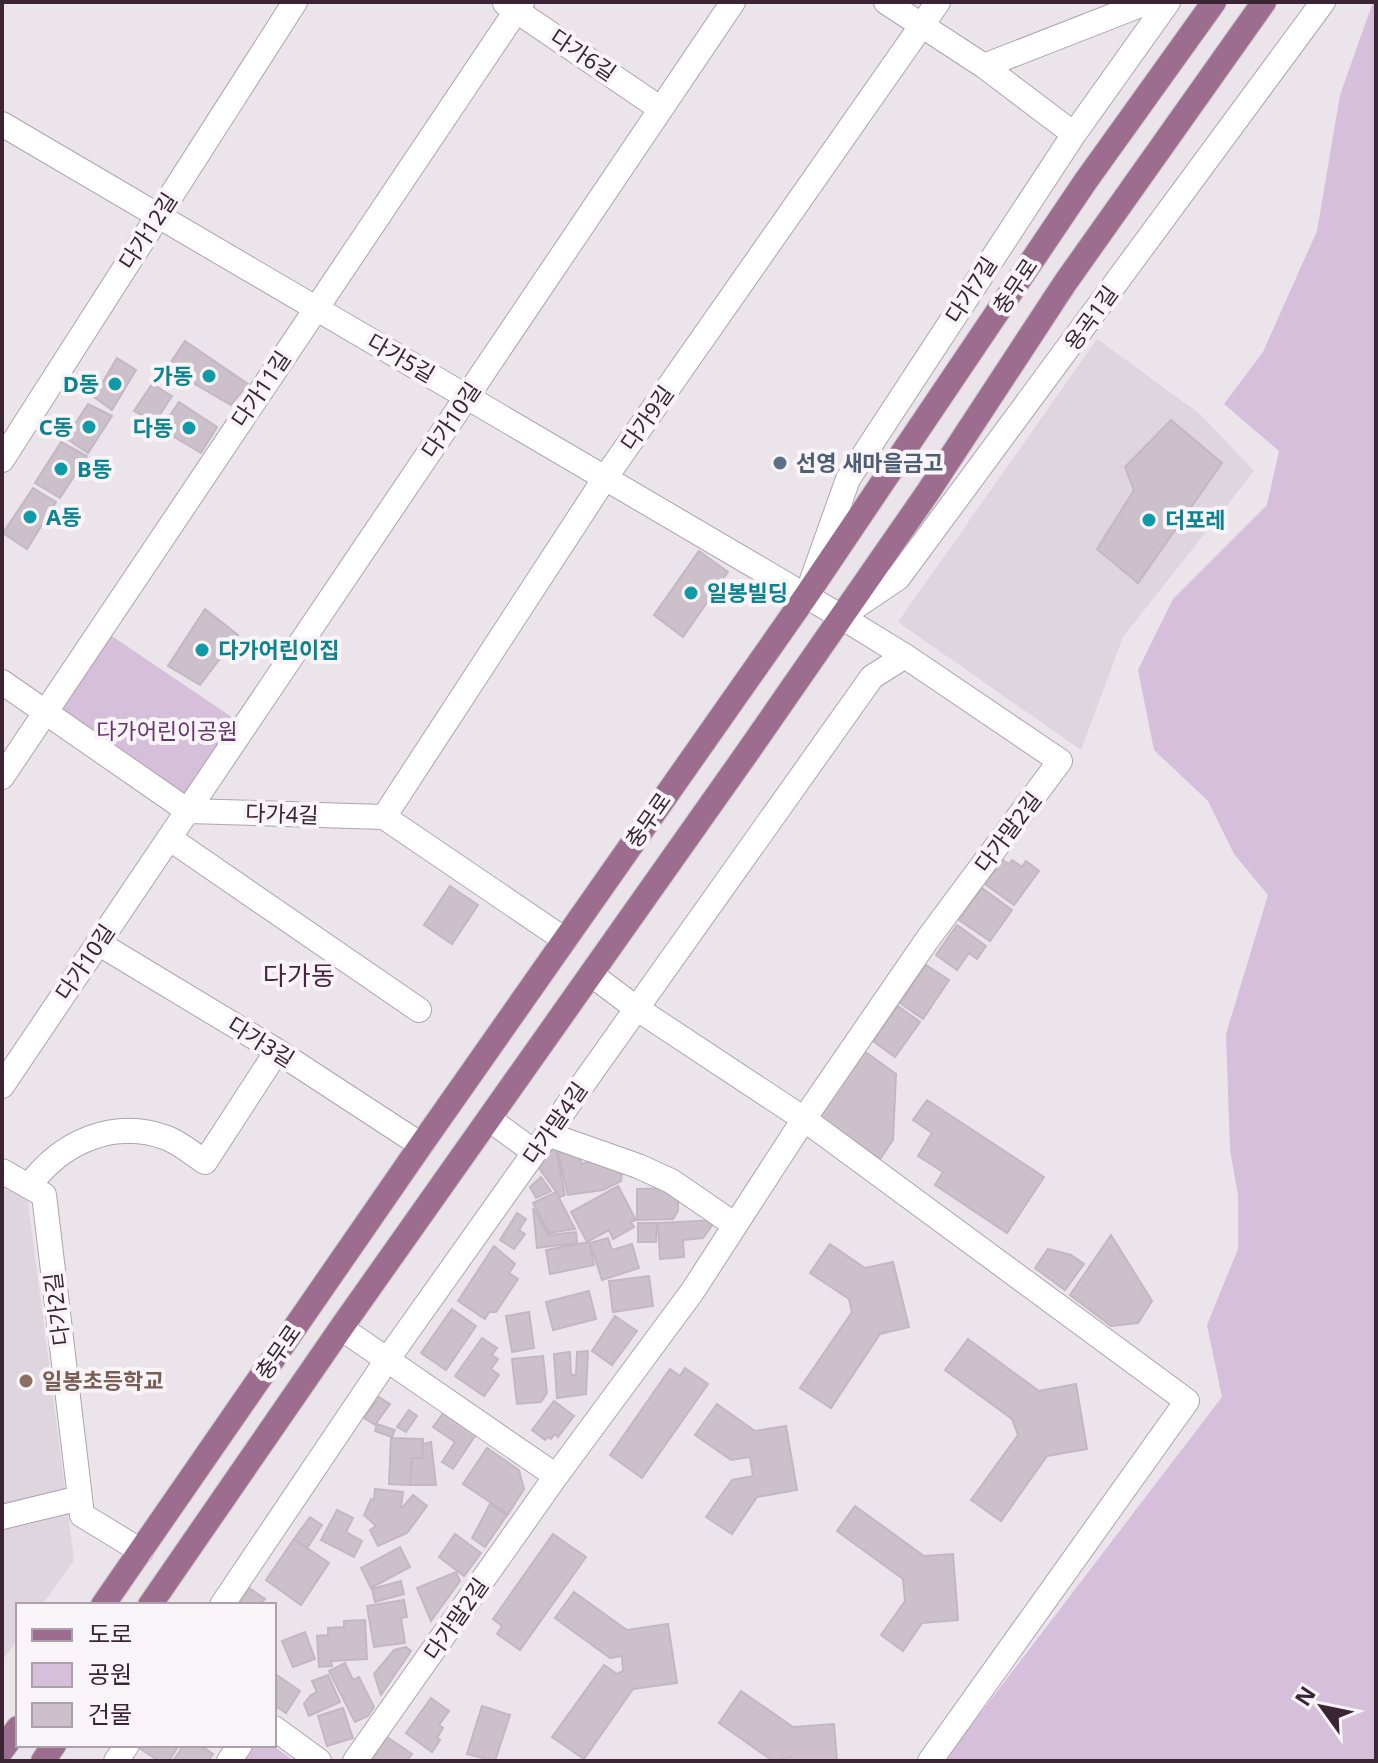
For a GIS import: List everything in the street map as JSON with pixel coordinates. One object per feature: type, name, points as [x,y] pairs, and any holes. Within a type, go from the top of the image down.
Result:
[{"type":"main road","name":"충무로","points":[[104,1603],[806,596],[1085,182],[1214,2]]},
{"type":"main road","name":"충무로","points":[[151,1603],[928,492],[1065,283],[1264,2]]},
{"type":"main road","points":[[2,1750],[16,1731]]},
{"type":"street","name":"다가12길","points":[[2,460],[295,2]]},
{"type":"street","name":"다가10길","points":[[2,1086],[733,2]]},
{"type":"street","points":[[886,2],[984,66],[1074,134]]},
{"type":"street","name":"다가9길","points":[[384,817],[605,478],[938,2]]},
{"type":"street","points":[[984,66],[1148,2]]},
{"type":"street","name":"다가7길","points":[[806,596],[848,479],[1074,134],[1168,2]]},
{"type":"street","name":"용곡1길","points":[[840,616],[898,578],[1323,2]]},
{"type":"street","name":"다가6길","points":[[514,5],[661,109]]},
{"type":"street","name":"다가11길","points":[[2,777],[514,5]]},
{"type":"street","name":"다가5길","points":[[2,124],[840,616]]},
{"type":"street","name":"다가말2길","points":[[355,1761],[556,1476],[692,1292],[804,1119],[927,940],[1060,761],[840,616]]},
{"type":"street","name":"다가말4길","points":[[223,1603],[387,1360],[872,677],[905,656]]},
{"type":"street","points":[[2,682],[188,811]]},
{"type":"street","name":"다가4길","points":[[188,811],[384,817]]},
{"type":"street","points":[[384,817],[565,940]]},
{"type":"street","points":[[169,838],[419,1010]]},
{"type":"street","name":"다가3길","points":[[98,943],[277,1051],[421,1145]]},
{"type":"street","points":[[592,975],[636,1008],[804,1119],[1187,1401],[930,1761]]},
{"type":"street","points":[[2,1171],[29,1186],[42,1167],[81,1140],[107,1132],[136,1129],[170,1139],[205,1162],[277,1051]]},
{"type":"street","points":[[489,1119],[540,1143],[638,1166],[671,1181],[735,1225]]},
{"type":"street","name":"다가2길","points":[[29,1186],[44,1195],[82,1515],[141,1551]]},
{"type":"street","points":[[341,1328],[556,1476]]},
{"type":"street","points":[[2,1517],[80,1498]]},
{"type":"street","points":[[276,1729],[319,1761]]},
{"type":"shaded area","points":[[1097,339],[1200,414],[1254,471],[1123,637],[1081,750],[898,622]]},
{"type":"shaded area","name":"일봉초등학교","points":[[2,1181],[28,1201],[74,1560],[43,1603],[16,1603],[16,1642],[2,1661]]},
{"type":"green space","points":[[1373,2],[1376,2],[1376,1761],[944,1761],[1222,1397],[1207,1325],[1238,1249],[1238,1195],[1230,1150],[1226,1034],[1268,895],[1234,854],[1208,801],[1154,750],[1138,670],[1173,599],[1267,505],[1279,451],[1224,404],[1263,352],[1317,231],[1340,95]]},
{"type":"green space","name":"다가어린이공원","points":[[106,632],[239,722],[194,793],[175,797],[64,718],[60,702]]},
{"type":"green space","points":[[244,1747],[275,1747],[294,1761],[234,1761]]},
{"type":"building","name":"가동","points":[[185,341],[248,384],[231,405],[167,368]]},
{"type":"building","name":"D동","points":[[117,358],[136,370],[112,410],[94,397]]},
{"type":"building","points":[[152,384],[172,396],[155,422],[134,411]]},
{"type":"building","name":"다동","points":[[179,402],[217,427],[201,453],[161,429]]},
{"type":"building","name":"C동","points":[[88,404],[112,416],[88,453],[66,438]]},
{"type":"building","name":"더포레","points":[[1171,420],[1222,463],[1138,583],[1097,549],[1134,490],[1125,467]]},
{"type":"building","name":"B동","points":[[61,442],[87,456],[60,498],[35,483]]},
{"type":"building","name":"A동","points":[[33,488],[56,502],[27,549],[3,533]]},
{"type":"building","name":"일봉빌딩","points":[[699,551],[728,572],[683,637],[654,615]]},
{"type":"building","name":"다가어린이집","points":[[205,609],[238,635],[200,685],[168,666]]},
{"type":"building","points":[[1003,860],[1009,864],[1012,860],[1022,867],[1026,861],[1039,871],[1014,905],[985,884]]},
{"type":"building","points":[[450,886],[478,905],[452,944],[424,925]]},
{"type":"building","points":[[982,888],[1012,910],[990,941],[959,920]]},
{"type":"building","points":[[957,925],[986,946],[977,959],[969,953],[957,970],[936,955]]},
{"type":"building","points":[[926,965],[949,980],[923,1019],[900,1003]]},
{"type":"building","points":[[898,1006],[920,1022],[895,1057],[873,1041]]},
{"type":"building","points":[[857,1046],[896,1074],[893,1140],[880,1159],[811,1112]]},
{"type":"building","points":[[927,1100],[1044,1177],[1007,1233],[935,1185],[943,1172],[918,1156],[932,1133],[913,1120]]},
{"type":"building","points":[[555,1143],[565,1195],[560,1197],[539,1168]]},
{"type":"building","points":[[556,1144],[574,1145],[582,1164],[603,1158],[623,1166],[621,1181],[603,1190],[568,1195]]},
{"type":"building","points":[[541,1177],[551,1191],[536,1198],[530,1187]]},
{"type":"building","points":[[618,1186],[636,1220],[631,1222],[634,1227],[613,1239],[609,1230],[587,1242],[571,1212]]},
{"type":"building","points":[[678,1188],[678,1211],[673,1219],[637,1220],[637,1189]]},
{"type":"building","points":[[556,1192],[575,1229],[549,1233],[533,1203]]},
{"type":"building","points":[[533,1208],[549,1235],[576,1232],[577,1243],[537,1248]]},
{"type":"building","points":[[517,1213],[526,1219],[519,1230],[525,1234],[514,1249],[500,1240]]},
{"type":"building","points":[[716,1220],[703,1238],[683,1240],[684,1257],[660,1259],[658,1223]]},
{"type":"building","points":[[638,1223],[657,1223],[656,1242],[638,1242]]},
{"type":"building","points":[[1111,1235],[1152,1301],[1138,1323],[1111,1326],[1070,1295]]},
{"type":"building","points":[[608,1238],[612,1250],[632,1244],[639,1268],[602,1280],[590,1243]]},
{"type":"building","points":[[589,1242],[594,1265],[550,1274],[546,1250]]},
{"type":"building","points":[[830,1244],[865,1268],[893,1262],[909,1327],[880,1334],[831,1408],[800,1388],[852,1312],[849,1299],[810,1273]]},
{"type":"building","points":[[494,1246],[515,1264],[509,1273],[518,1279],[496,1312],[489,1312],[485,1319],[458,1301]]},
{"type":"building","points":[[1048,1249],[1071,1255],[1084,1264],[1065,1290],[1035,1268]]},
{"type":"building","points":[[649,1276],[653,1306],[613,1312],[609,1281]]},
{"type":"building","points":[[589,1291],[596,1319],[553,1330],[546,1302]]},
{"type":"building","points":[[452,1309],[476,1326],[446,1370],[421,1353]]},
{"type":"building","points":[[529,1312],[534,1348],[512,1352],[506,1316]]},
{"type":"building","points":[[615,1316],[637,1331],[612,1365],[592,1351]]},
{"type":"building","points":[[482,1338],[497,1348],[492,1355],[498,1359],[491,1369],[499,1375],[484,1396],[455,1376]]},
{"type":"building","points":[[968,1339],[1039,1391],[1076,1384],[1087,1449],[1047,1456],[1001,1521],[971,1500],[1018,1435],[1012,1419],[945,1370]]},
{"type":"building","points":[[588,1351],[586,1394],[557,1398],[554,1354],[570,1352],[571,1375],[576,1375],[577,1352]]},
{"type":"building","points":[[543,1356],[547,1393],[541,1402],[517,1404],[512,1359]]},
{"type":"building","points":[[685,1368],[708,1384],[642,1478],[610,1455],[670,1369],[680,1376]]},
{"type":"building","points":[[379,1397],[390,1404],[375,1425],[364,1418]]},
{"type":"building","points":[[554,1401],[574,1416],[558,1437],[555,1434],[545,1440],[532,1430]]},
{"type":"building","points":[[717,1404],[755,1431],[786,1426],[797,1490],[757,1497],[732,1534],[706,1517],[732,1480],[753,1476],[750,1457],[731,1460],[695,1435]]},
{"type":"building","points":[[409,1410],[417,1416],[406,1432],[397,1427]]},
{"type":"building","points":[[445,1411],[477,1433],[453,1469],[442,1462],[455,1442],[433,1427]]},
{"type":"building","points":[[377,1424],[395,1430],[392,1437],[375,1431]]},
{"type":"building","points":[[391,1438],[423,1439],[422,1458],[412,1458],[410,1485],[389,1484]]},
{"type":"building","points":[[431,1442],[436,1485],[410,1485],[412,1458],[422,1458],[423,1444]]},
{"type":"building","points":[[487,1448],[519,1470],[524,1489],[508,1514],[463,1484]]},
{"type":"building","points":[[375,1489],[403,1492],[401,1507],[413,1495],[427,1506],[407,1533],[378,1546],[370,1530],[376,1526],[364,1515],[371,1499],[374,1500]]},
{"type":"building","points":[[490,1504],[507,1515],[485,1547],[472,1538]]},
{"type":"building","points":[[855,1506],[924,1556],[953,1554],[958,1620],[922,1623],[903,1651],[881,1635],[905,1601],[903,1579],[837,1531]]},
{"type":"building","points":[[337,1510],[353,1518],[346,1532],[362,1541],[354,1557],[321,1540]]},
{"type":"building","points":[[310,1517],[322,1525],[307,1548],[294,1539]]},
{"type":"building","points":[[455,1534],[481,1553],[464,1576],[439,1557]]},
{"type":"building","points":[[553,1534],[586,1557],[520,1650],[497,1634],[502,1626],[493,1619]]},
{"type":"building","points":[[294,1539],[329,1563],[301,1605],[266,1580]]},
{"type":"building","points":[[400,1547],[410,1567],[371,1588],[361,1568]]},
{"type":"building","points":[[456,1572],[460,1581],[431,1621],[417,1588]]},
{"type":"building","points":[[401,1581],[404,1594],[375,1602],[372,1589]]},
{"type":"building","points":[[249,1588],[265,1599],[264,1603],[239,1603]]},
{"type":"building","points":[[574,1592],[627,1630],[668,1624],[677,1683],[633,1689],[584,1759],[552,1737],[604,1665],[617,1674],[623,1671],[622,1656],[610,1658],[555,1618]]},
{"type":"building","points":[[404,1600],[407,1617],[401,1618],[405,1643],[374,1647],[367,1606]]},
{"type":"building","points":[[365,1620],[367,1659],[331,1661],[332,1666],[319,1667],[317,1636],[328,1635],[328,1628],[344,1627],[344,1621]]},
{"type":"building","points":[[305,1632],[315,1659],[293,1667],[282,1641]]},
{"type":"building","points":[[406,1647],[411,1651],[381,1695],[374,1674],[394,1650]]},
{"type":"building","points":[[345,1663],[353,1680],[359,1677],[374,1707],[368,1716],[355,1722],[329,1671]]},
{"type":"building","points":[[276,1674],[300,1691],[286,1713],[276,1706]]},
{"type":"building","points":[[328,1675],[340,1702],[309,1716],[304,1704],[317,1692],[312,1681]]},
{"type":"building","points":[[741,1691],[793,1727],[834,1724],[837,1761],[790,1761],[790,1757],[773,1761],[719,1723]]},
{"type":"building","points":[[431,1698],[449,1711],[439,1725],[443,1728],[437,1738],[440,1740],[432,1752],[406,1733]]},
{"type":"building","points":[[482,1706],[510,1715],[495,1761],[467,1754]]},
{"type":"building","points":[[343,1708],[353,1738],[327,1746],[318,1716]]},
{"type":"building","points":[[387,1737],[412,1754],[407,1761],[370,1761]]},
{"type":"building","points":[[178,1747],[169,1761],[159,1761],[139,1748]]},
{"type":"building","points":[[183,1747],[203,1747],[213,1754],[208,1761],[173,1761]]},
{"type":"place","name":"가동","points":[[209,376]]},
{"type":"place","name":"D동","points":[[115,384]]},
{"type":"place","name":"C동","points":[[89,427]]},
{"type":"place","name":"다동","points":[[189,428]]},
{"type":"place","name":"선영 새마을금고","points":[[780,463]]},
{"type":"place","name":"B동","points":[[61,469]]},
{"type":"place","name":"A동","points":[[30,517]]},
{"type":"place","name":"더포레","points":[[1149,520]]},
{"type":"place","name":"일봉빌딩","points":[[691,593]]},
{"type":"place","name":"다가어린이집","points":[[202,650]]},
{"type":"place","name":"일봉초등학교","points":[[26,1381]]},
{"type":"district","name":"다가동","points":[[299,976]]}]
